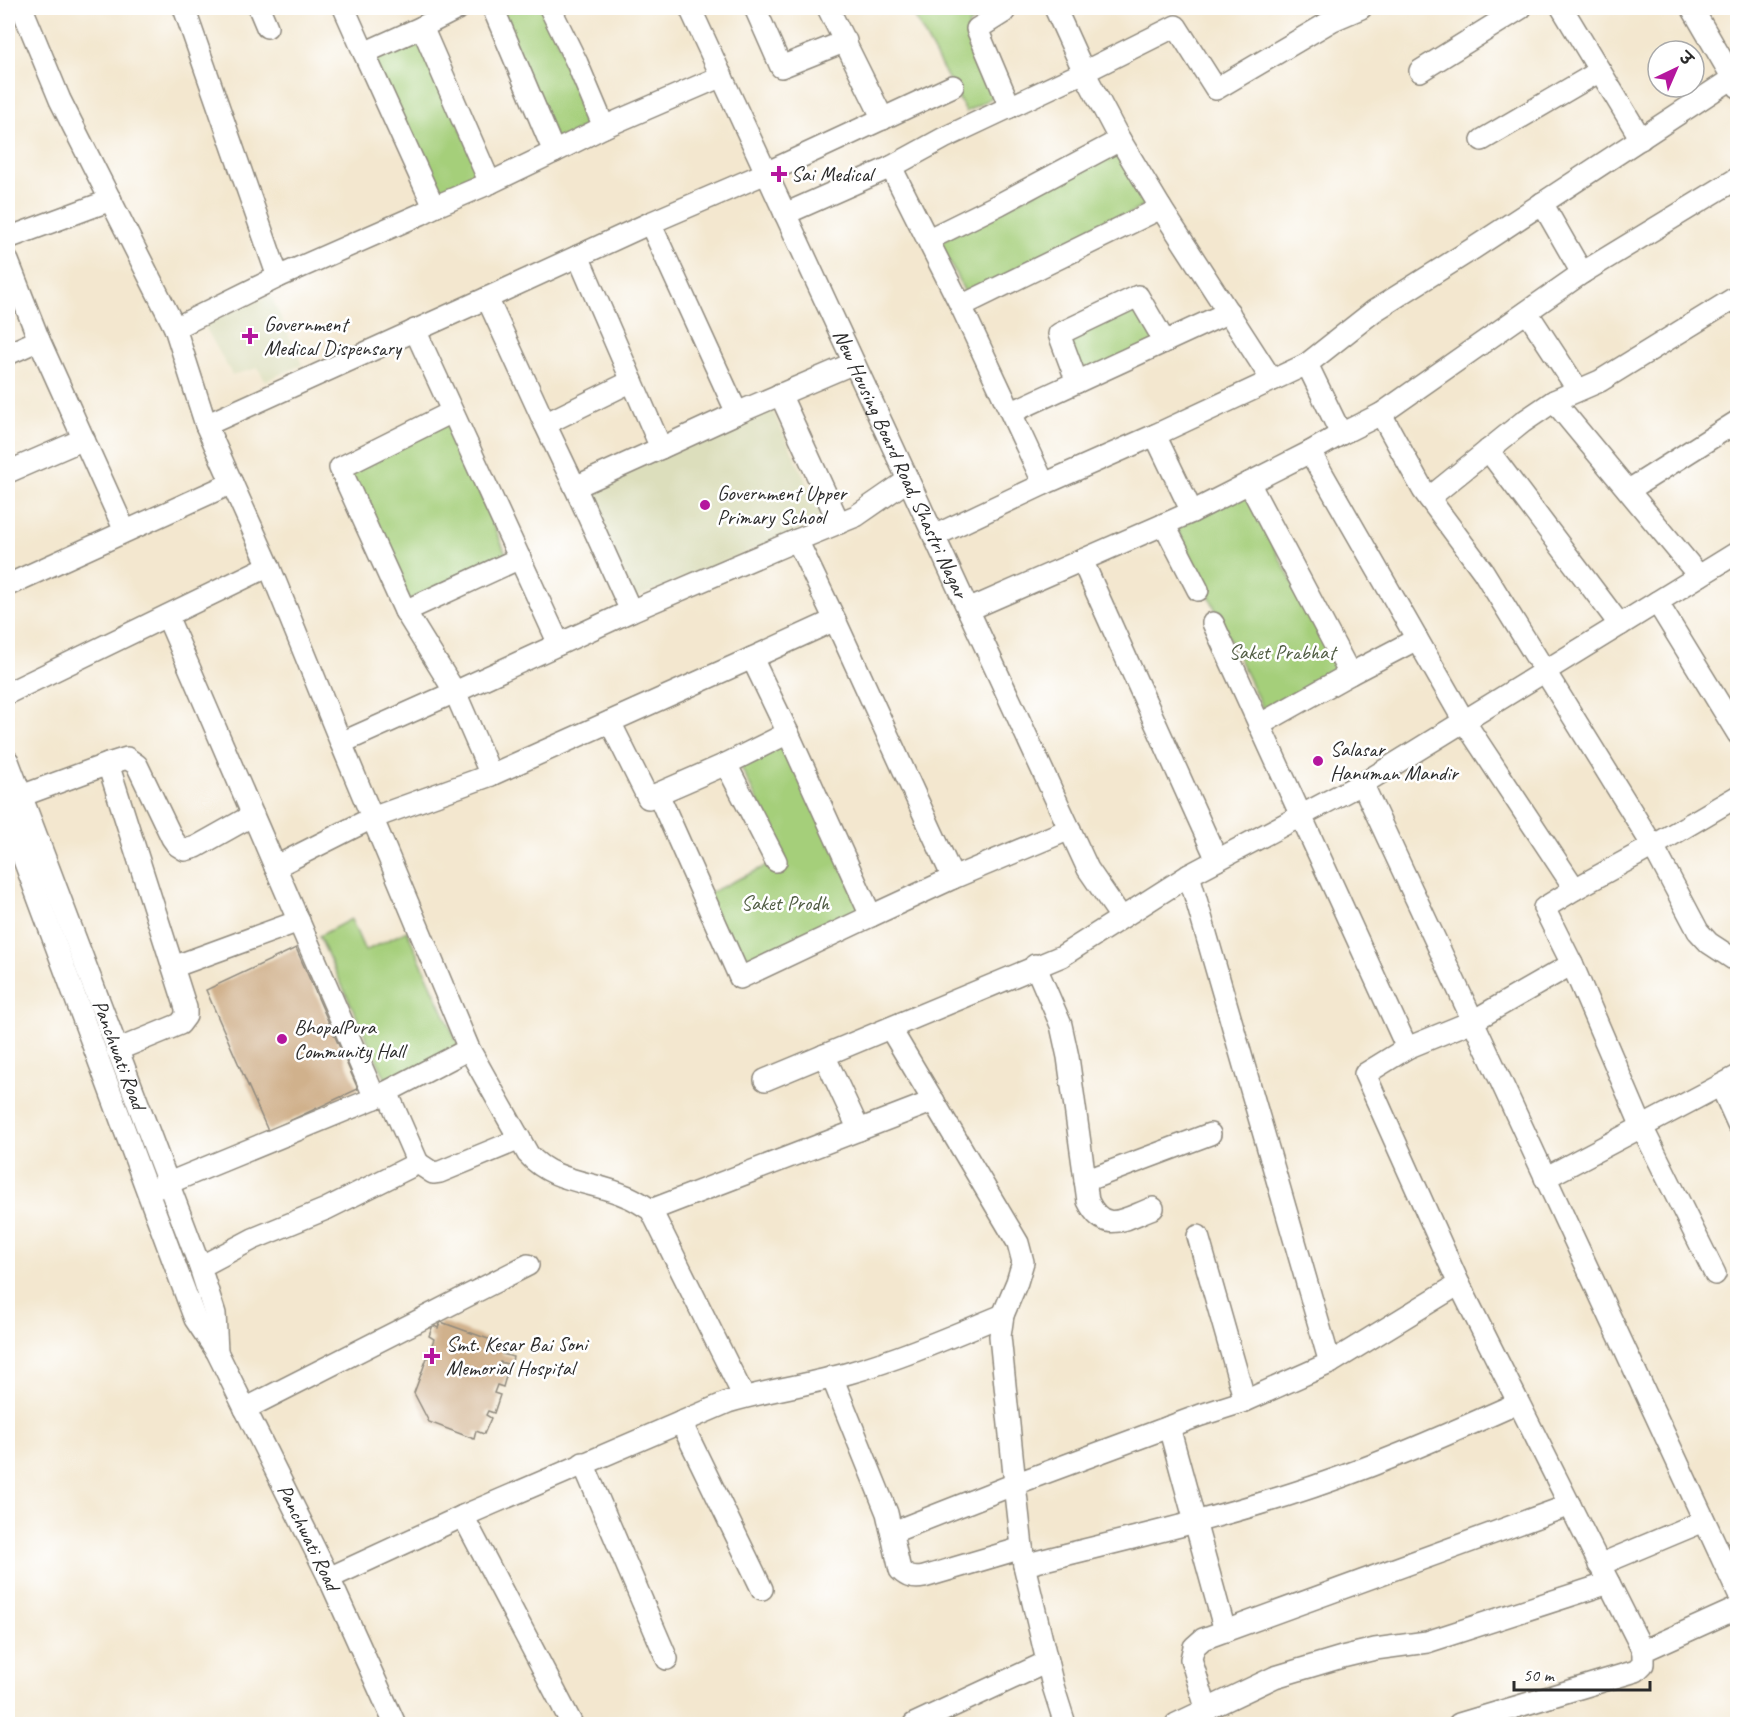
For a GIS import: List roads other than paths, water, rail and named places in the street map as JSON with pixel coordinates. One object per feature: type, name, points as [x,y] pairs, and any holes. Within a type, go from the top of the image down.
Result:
[{"type":"street","points":[[22,8],[60,100],[175,328],[206,425],[269,566],[469,1049],[536,1163],[547,1170],[625,1195],[651,1210],[744,1397]]},
{"type":"street","points":[[184,8],[278,277]]},
{"type":"street","points":[[260,8],[267,27]]},
{"type":"street","points":[[344,8],[434,207]]},
{"type":"street","points":[[364,53],[459,8]]},
{"type":"street","points":[[493,8],[554,152]]},
{"type":"street","points":[[550,8],[577,63],[604,127]]},
{"type":"street","name":"New Housing Board Road, Shastri Nagar","points":[[690,8],[1088,869],[1121,917]]},
{"type":"street","points":[[755,8],[781,67],[846,41]]},
{"type":"street","points":[[828,8],[883,119]]},
{"type":"street","points":[[1002,8],[1004,12],[977,29],[1010,107]]},
{"type":"street","points":[[1055,8],[1084,72],[1120,140],[1272,380]]},
{"type":"street","points":[[785,214],[891,167],[944,138],[1176,26],[1216,89],[1333,20],[1361,8]]},
{"type":"street","points":[[1420,71],[1521,8]]},
{"type":"street","points":[[1562,8],[1641,139]]},
{"type":"street","points":[[934,536],[1307,364],[1374,311],[1641,139],[1734,74],[1692,8]]},
{"type":"street","points":[[422,27],[490,183]]},
{"type":"street","points":[[1482,140],[1600,71]]},
{"type":"street","points":[[175,328],[278,277],[490,183],[604,127],[722,76]]},
{"type":"street","points":[[206,425],[650,223],[766,173],[953,86]]},
{"type":"street","points":[[929,238],[1000,204],[1120,140]]},
{"type":"street","points":[[891,167],[929,238],[1044,484]]},
{"type":"street","points":[[968,610],[1192,512],[1381,414],[1582,273],[1737,177]]},
{"type":"street","points":[[8,238],[111,200]]},
{"type":"street","points":[[1542,203],[1582,273]]},
{"type":"street","points":[[961,306],[1161,208]]},
{"type":"street","points":[[650,223],[736,413]]},
{"type":"street","points":[[578,256],[662,448]]},
{"type":"street","points":[[8,261],[39,340],[125,531]]},
{"type":"street","points":[[1077,382],[1059,334],[1138,296],[1165,342]]},
{"type":"street","points":[[1429,498],[1523,422],[1554,401],[1600,381],[1737,296]]},
{"type":"street","points":[[487,298],[631,611]]},
{"type":"street","points":[[1012,412],[1229,312]]},
{"type":"street","points":[[1527,312],[1578,390]]},
{"type":"street","points":[[415,330],[559,644]]},
{"type":"street","points":[[8,354],[39,340]]},
{"type":"street","points":[[575,487],[736,413],[854,363]]},
{"type":"street","points":[[1307,364],[1341,434]]},
{"type":"street","points":[[545,424],[632,381]]},
{"type":"street","points":[[780,394],[839,523]]},
{"type":"street","points":[[1554,401],[1699,576]]},
{"type":"street","points":[[452,412],[340,468],[405,611],[455,692],[491,775]]},
{"type":"street","points":[[1381,414],[1429,498],[1483,572],[1653,846],[1698,931],[1709,943],[1737,962]]},
{"type":"street","points":[[1629,490],[1737,421]]},
{"type":"street","points":[[1155,435],[1192,512]]},
{"type":"street","points":[[8,472],[84,439]]},
{"type":"street","points":[[1488,450],[1620,625]]},
{"type":"street","points":[[1310,452],[1464,721],[1575,889]]},
{"type":"street","points":[[341,743],[631,611],[856,516],[908,480]]},
{"type":"street","points":[[8,585],[232,483]]},
{"type":"street","points":[[1249,483],[1350,674]]},
{"type":"street","points":[[1164,524],[1198,590]]},
{"type":"street","points":[[798,540],[953,878]]},
{"type":"street","points":[[765,1080],[1035,965],[1062,956],[1189,875],[1362,783],[1737,552]]},
{"type":"street","points":[[405,611],[520,558]]},
{"type":"street","points":[[1082,560],[1218,860]]},
{"type":"street","points":[[8,693],[269,566]]},
{"type":"street","points":[[1657,602],[1737,734]]},
{"type":"street","points":[[167,616],[299,921],[381,1095],[418,1163],[433,1173],[440,1172],[520,1139]]},
{"type":"street","points":[[275,867],[372,818],[491,775],[835,620]]},
{"type":"street","points":[[1213,623],[1407,1048]]},
{"type":"street","points":[[1259,725],[1417,639]]},
{"type":"street","points":[[752,658],[871,916]]},
{"type":"street","points":[[610,722],[648,798],[726,764],[788,733]]},
{"type":"street","points":[[21,796],[127,758],[137,765],[172,838],[185,850],[196,847],[253,815]]},
{"type":"street","name":"Panchwati Road","points":[[8,761],[200,1267],[215,1314],[218,1352]]},
{"type":"street","points":[[108,764],[186,1008],[184,1020],[174,1027],[117,1050]]},
{"type":"street","points":[[726,764],[776,861]]},
{"type":"street","points":[[1362,783],[1737,1593]]},
{"type":"street","points":[[658,794],[740,978],[953,878],[1070,829]]},
{"type":"street","points":[[1715,1274],[1642,1127],[1572,964],[1545,908],[1737,796]]},
{"type":"street","name":"Panchwati Road","points":[[8,817],[195,1319],[218,1352],[329,1578],[395,1725]]},
{"type":"street","points":[[1189,875],[1330,1363]]},
{"type":"street","points":[[173,966],[299,921]]},
{"type":"street","points":[[1459,1725],[1636,1671],[1643,1664],[1643,1651],[1459,1284],[1365,1074],[1407,1048],[1473,1021],[1572,964]]},
{"type":"street","points":[[1035,965],[1061,1025],[1068,1057],[1088,1201],[1098,1218],[1105,1221],[1115,1222],[1153,1208]]},
{"type":"street","points":[[890,1028],[1018,1243],[1023,1262],[1003,1315],[1000,1336],[1023,1556],[1047,1662],[1065,1725]]},
{"type":"street","points":[[148,1191],[381,1095],[469,1049]]},
{"type":"street","points":[[824,1055],[859,1130]]},
{"type":"street","points":[[1545,1178],[1729,1081],[1737,1124]]},
{"type":"street","points":[[651,1210],[934,1101]]},
{"type":"street","points":[[1085,1181],[1210,1134]]},
{"type":"street","points":[[200,1267],[253,1239],[326,1209],[418,1163]]},
{"type":"street","points":[[1198,1236],[1245,1401]]},
{"type":"street","points":[[245,1409],[528,1265]]},
{"type":"street","points":[[893,1532],[1169,1427],[1245,1401],[1330,1363],[1459,1284]]},
{"type":"street","points":[[329,1578],[583,1463],[744,1397],[891,1361],[1003,1315]]},
{"type":"street","points":[[832,1377],[887,1513],[900,1570],[906,1576],[915,1578],[1196,1521],[1286,1496],[1398,1456],[1518,1402]]},
{"type":"street","points":[[681,1422],[762,1589]]},
{"type":"street","points":[[1169,1427],[1225,1631]]},
{"type":"street","points":[[583,1463],[667,1659]]},
{"type":"street","points":[[1207,1711],[1191,1659],[1194,1647],[1203,1639],[1570,1505]]},
{"type":"street","points":[[464,1516],[572,1725]]},
{"type":"street","points":[[1176,1725],[1275,1677],[1364,1652],[1427,1642],[1604,1574],[1704,1521]]},
{"type":"street","points":[[1643,1651],[1737,1608]]},
{"type":"street","points":[[914,1725],[1047,1662]]},
{"type":"place","name":"Sai Medical","points":[[779,174]]},
{"type":"place","name":"Government Medical Dispensary","points":[[250,336]]},
{"type":"place","name":"Government Upper Primary School","points":[[705,505]]},
{"type":"place","name":"Salasar Hanuman Mandir","points":[[1318,761]]},
{"type":"place","name":"BhopalPura Community Hall","points":[[282,1039]]},
{"type":"place","name":"Smt. Kesar Bai Soni Memorial Hospital","points":[[432,1356]]},
{"type":"park label","name":"Saket Prabhat","points":[[1282,652]]},
{"type":"park label","name":"Saket Prodh","points":[[785,903]]}]
